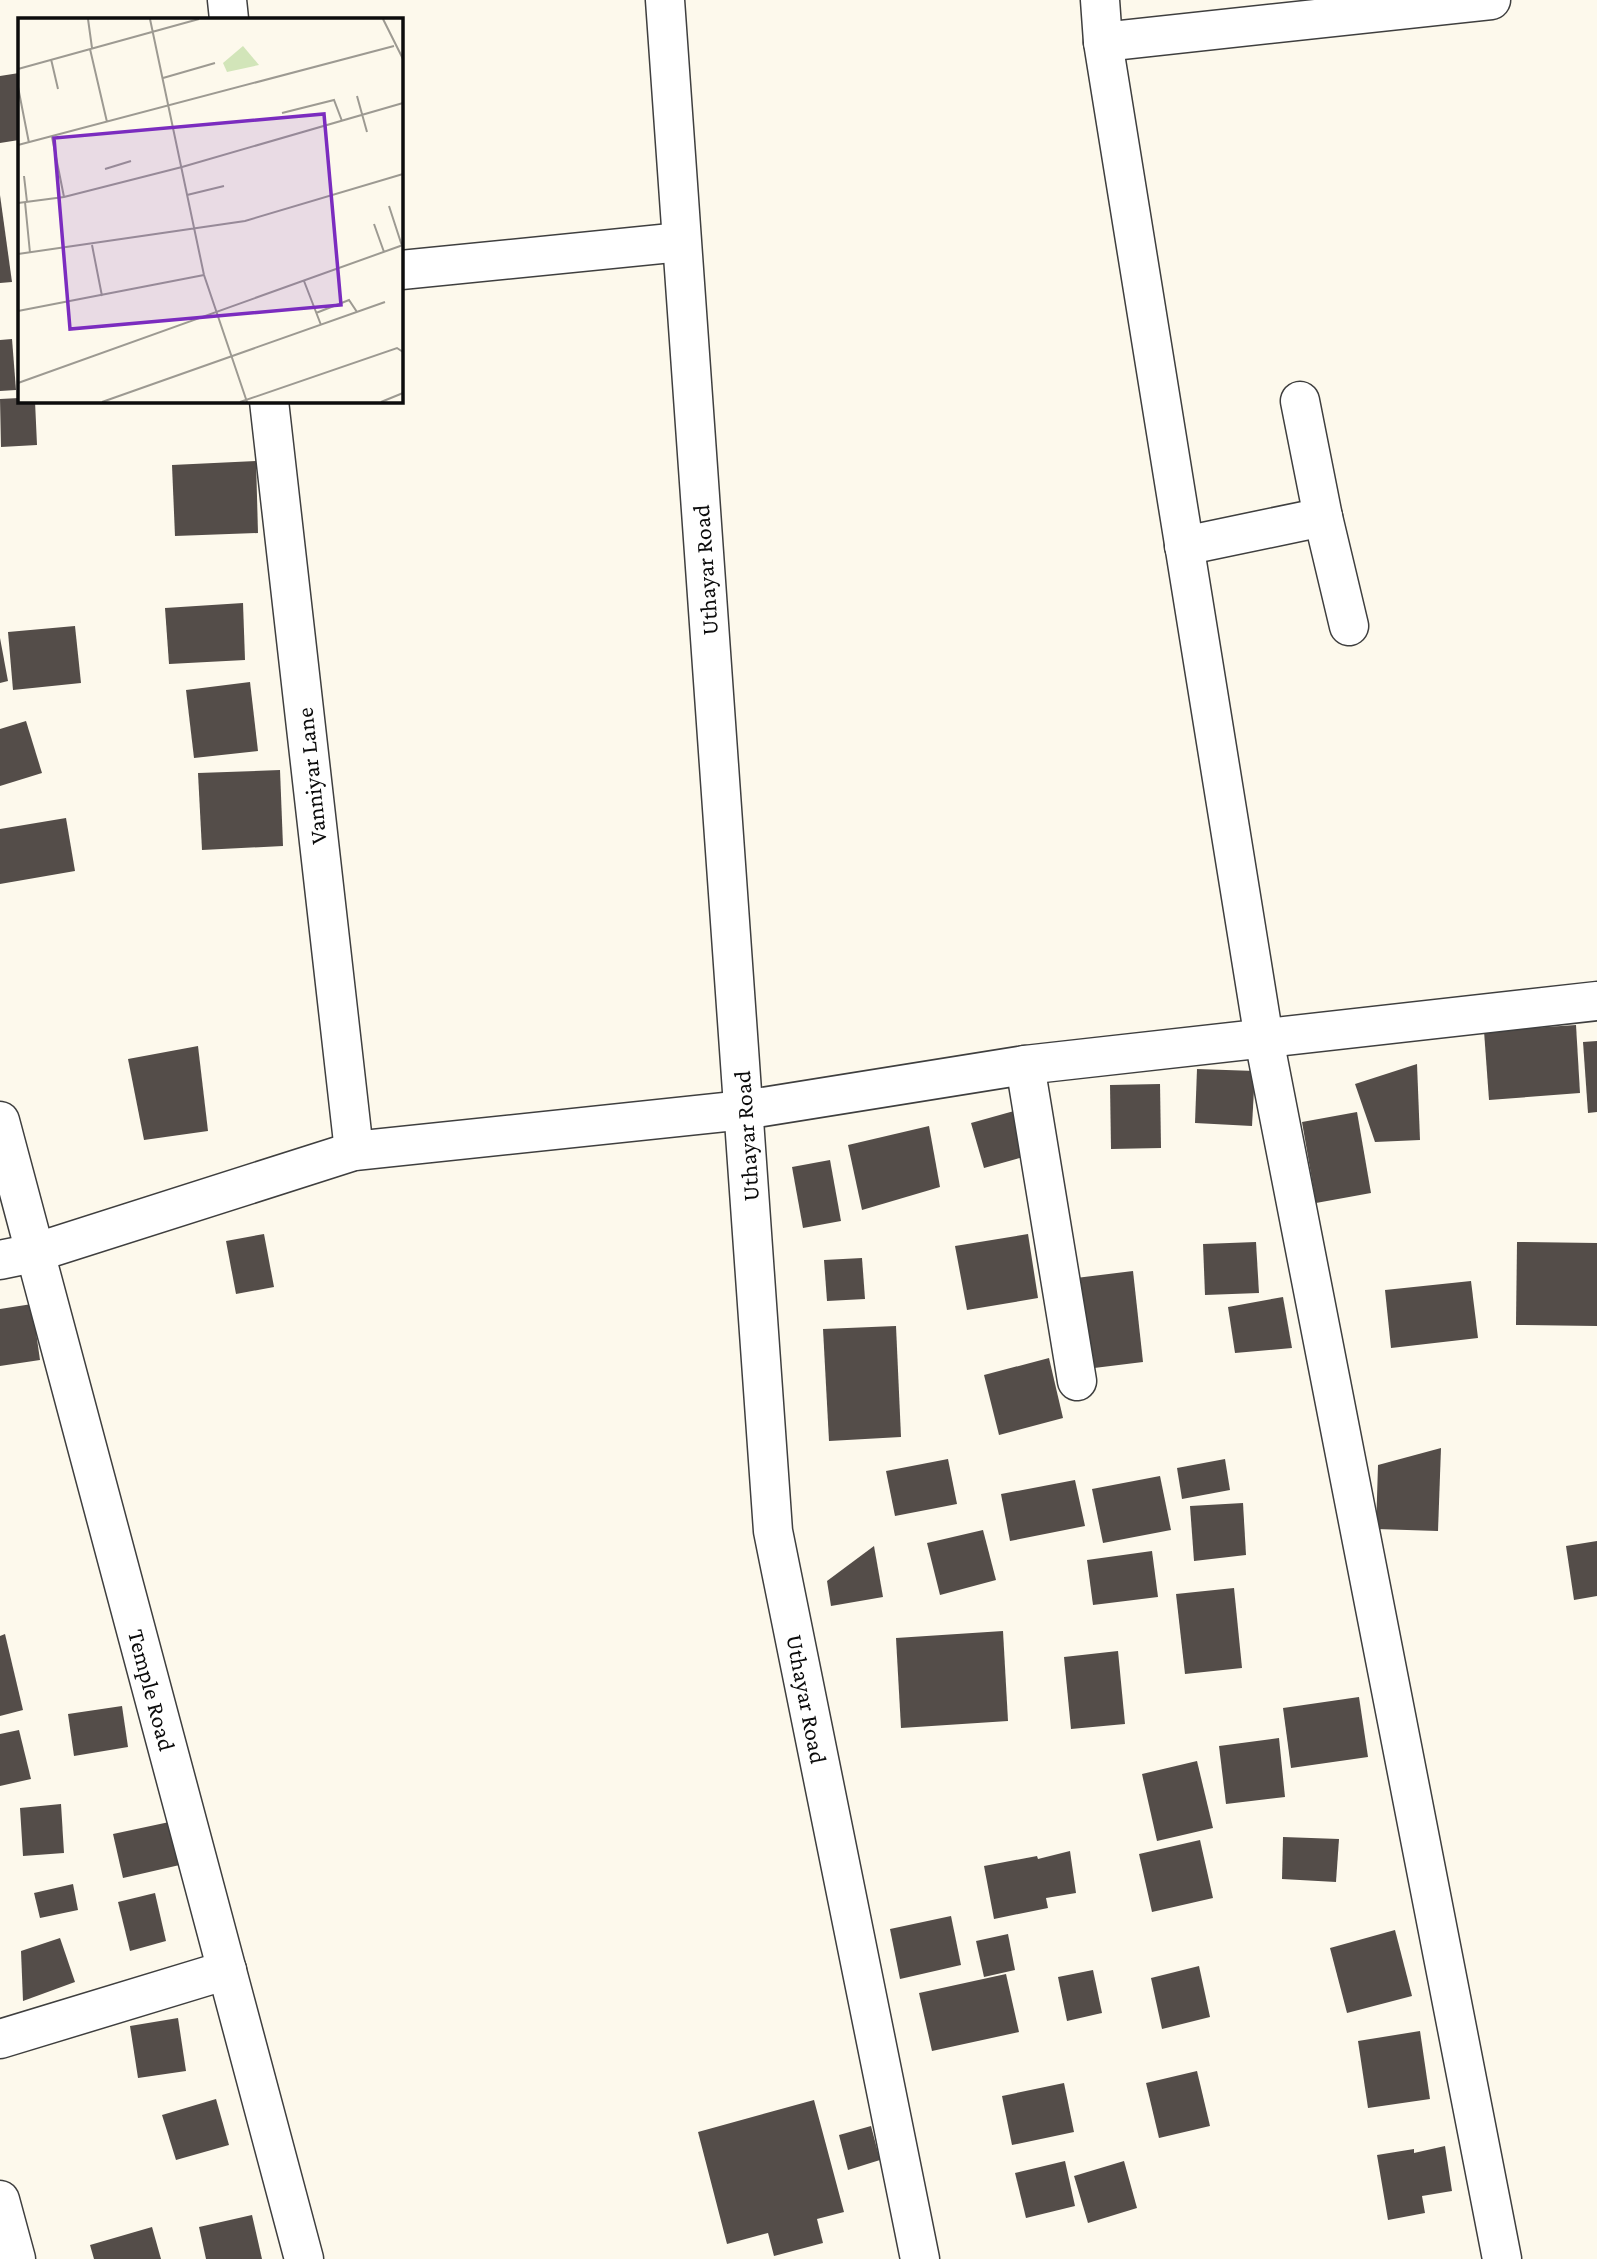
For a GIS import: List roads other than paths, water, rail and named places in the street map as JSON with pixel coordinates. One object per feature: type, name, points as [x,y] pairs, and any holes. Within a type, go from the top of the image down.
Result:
[{"type":"street","points":[[227,0],[229,18]]},
{"type":"street","name":"Uthayar Road","points":[[665,0],[773,1531],[920,2259]]},
{"type":"street","points":[[1100,0],[1103,42],[1264,1040],[1502,2259]]},
{"type":"street","points":[[1103,42],[1491,0]]},
{"type":"street","points":[[402,270],[681,242]]},
{"type":"street","points":[[1300,401],[1323,517],[1349,626]]},
{"type":"street","name":"Vanniyar Lane","points":[[269,402],[354,1151]]},
{"type":"street","points":[[1184,545],[1323,517]]},
{"type":"street","points":[[17,1257],[354,1151],[744,1110],[1025,1065],[1597,1001]]},
{"type":"street","points":[[1025,1065],[1077,1381]]},
{"type":"street","name":"Temple Road","points":[[0,1121],[17,1257],[227,1970],[304,2259]]},
{"type":"street","points":[[0,2039],[227,1970]]},
{"type":"street","points":[[0,2200],[16,2259]]}]
